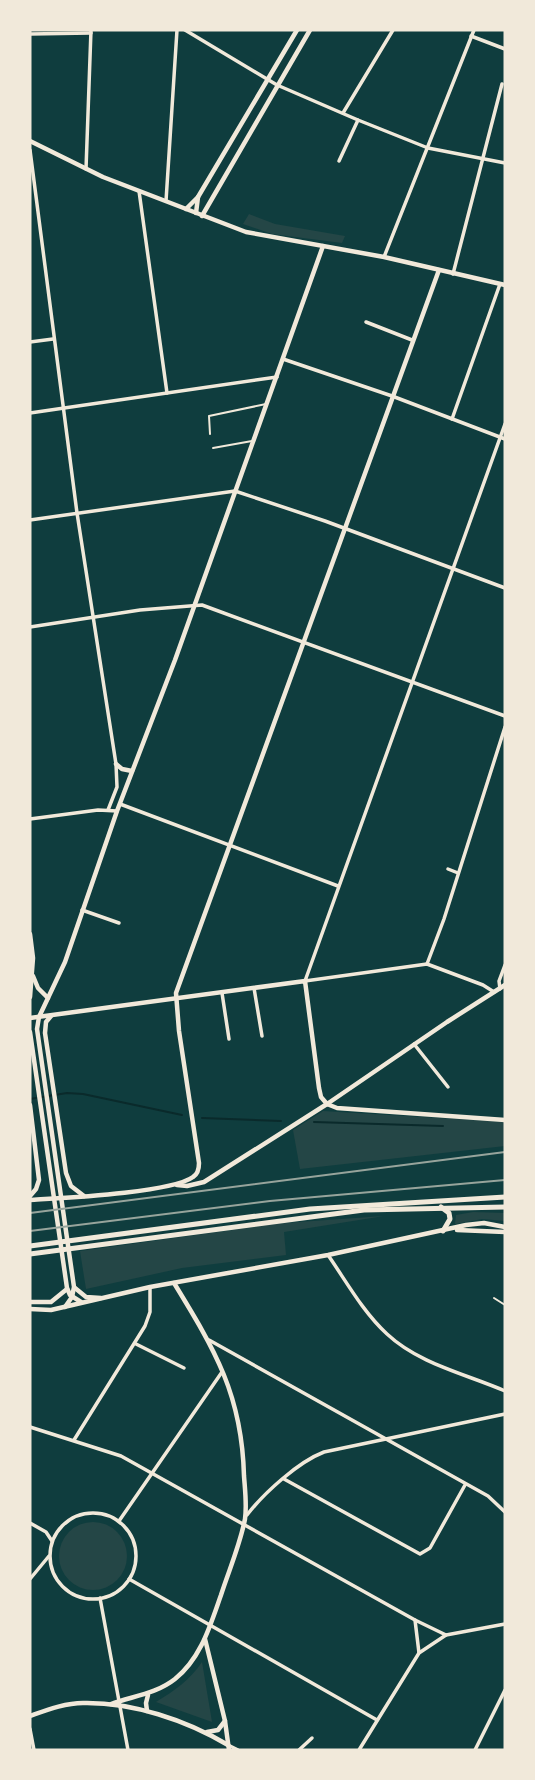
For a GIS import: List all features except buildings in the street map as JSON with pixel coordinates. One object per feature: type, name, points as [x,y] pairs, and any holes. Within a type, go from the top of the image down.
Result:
[{"type":"highway","points":[[30,1246],[310,1209],[505,1197]]},
{"type":"highway","points":[[441,1207],[449,1213],[450,1219],[443,1231]]},
{"type":"highway","points":[[30,1254],[364,1210],[505,1207]]},
{"type":"street","points":[[166,201],[177,30]]},
{"type":"street","points":[[185,30],[266,80],[358,120],[428,148],[505,163]]},
{"type":"street","points":[[186,209],[198,197],[297,30]]},
{"type":"street","points":[[199,214],[310,30]]},
{"type":"street","points":[[343,113],[393,30]]},
{"type":"street","points":[[384,257],[474,30]]},
{"type":"street","points":[[30,34],[91,32],[86,169]]},
{"type":"street","points":[[471,36],[505,49]]},
{"type":"street","points":[[453,274],[502,84]]},
{"type":"street","points":[[339,162],[358,120]]},
{"type":"street","points":[[30,141],[86,169],[139,191],[265,237],[384,257],[503,285],[452,419]]},
{"type":"street","points":[[30,150],[77,513],[116,764],[117,787],[108,810]]},
{"type":"street","points":[[139,191],[167,393]]},
{"type":"street","points":[[198,197],[199,214]]},
{"type":"street","points":[[65,1307],[72,1297],[74,1285],[37,1029],[39,1017],[65,962],[117,811],[323,246]]},
{"type":"street","points":[[176,1185],[194,1177],[199,1163],[176,999],[190,953],[439,270]]},
{"type":"street","points":[[366,322],[412,340]]},
{"type":"street","points":[[30,342],[53,339]]},
{"type":"street","points":[[283,359],[503,438]]},
{"type":"street","points":[[30,414],[276,377]]},
{"type":"street","points":[[505,424],[503,438],[453,568],[305,981],[321,1097],[327,1104],[337,1108],[505,1120]]},
{"type":"street","points":[[30,520],[235,491],[505,587]]},
{"type":"street","points":[[30,627],[194,605],[207,606],[505,716]]},
{"type":"street","points":[[427,964],[505,727]]},
{"type":"street","points":[[116,764],[122,769],[132,771]]},
{"type":"street","points":[[120,804],[338,886]]},
{"type":"street","points":[[30,819],[117,811]]},
{"type":"street","points":[[448,869],[458,873]]},
{"type":"street","points":[[82,910],[119,923]]},
{"type":"street","points":[[30,934],[30,997]]},
{"type":"street","points":[[30,1018],[255,991],[305,981],[427,964],[484,985],[494,992]]},
{"type":"street","points":[[30,1198],[85,1196],[204,1182],[503,987],[499,981],[505,965]]},
{"type":"street","points":[[32,976],[38,988],[48,998]]},
{"type":"street","points":[[255,991],[262,1036]]},
{"type":"street","points":[[222,993],[229,1039]]},
{"type":"street","points":[[52,1016],[46,1022],[45,1033],[68,1182],[85,1196]]},
{"type":"street","points":[[30,1032],[67,1286],[72,1297],[81,1303]]},
{"type":"street","points":[[414,1044],[448,1087]]},
{"type":"street","points":[[30,1107],[39,1180],[30,1198]]},
{"type":"street","points":[[36,1151],[50,1154],[62,1147]]},
{"type":"street","points":[[30,1309],[65,1307],[150,1287],[453,1229],[505,1229]]},
{"type":"street","points":[[328,1255],[367,1311],[399,1343],[428,1361],[505,1391]]},
{"type":"street","points":[[120,1704],[148,1694],[175,1679],[196,1656],[210,1627],[245,1516],[243,1440],[233,1394],[209,1340],[174,1283]]},
{"type":"street","points":[[74,1285],[86,1297],[102,1298]]},
{"type":"street","points":[[30,1302],[51,1301],[67,1286]]},
{"type":"street","points":[[74,1440],[149,1318],[150,1287]]},
{"type":"street","points":[[30,1315],[37,1310]]},
{"type":"street","points":[[209,1340],[488,1496],[505,1512]]},
{"type":"street","points":[[135,1344],[184,1368]]},
{"type":"street","points":[[118,1521],[223,1370]]},
{"type":"street","points":[[245,1516],[261,1497],[324,1451],[505,1414]]},
{"type":"street","points":[[30,1427],[114,1453],[415,1620],[446,1634]]},
{"type":"street","points":[[285,1479],[420,1554],[430,1548],[465,1484]]},
{"type":"street","points":[[93,1513],[107,1515],[118,1521],[134,1542],[136,1555],[129,1579],[122,1588],[100,1598],[75,1596],[56,1580],[51,1568],[49,1556],[58,1530],[80,1515],[93,1513]]},
{"type":"street","points":[[30,1523],[46,1532],[52,1541]]},
{"type":"street","points":[[30,1579],[49,1556]]},
{"type":"street","points":[[129,1579],[377,1720]]},
{"type":"street","points":[[100,1598],[128,1750]]},
{"type":"street","points":[[415,1620],[419,1653]]},
{"type":"street","points":[[359,1750],[419,1653],[446,1634],[505,1624]]},
{"type":"street","points":[[205,1638],[229,1747]]},
{"type":"street","points":[[196,1656],[209,1656]]},
{"type":"street","points":[[475,1750],[505,1690]]},
{"type":"street","points":[[147,1711],[148,1694]]},
{"type":"street","points":[[30,1716],[71,1704],[120,1704],[206,1732],[238,1750]]},
{"type":"street","points":[[206,1732],[218,1730],[225,1721]]},
{"type":"street","points":[[30,1729],[34,1750]]},
{"type":"street","points":[[299,1750],[312,1738]]},
{"type":"lane","points":[[210,434],[209,416],[267,404]]},
{"type":"lane","points":[[214,448],[253,441]]},
{"type":"lane","points":[[494,1298],[505,1305]]},
{"type":"shaded area","points":[[249,214],[275,224],[345,236],[342,243],[272,234],[243,224]]},
{"type":"shaded area","points":[[323,1111],[505,1122],[505,1146],[300,1169],[293,1130]]},
{"type":"shaded area","points":[[473,1212],[505,1213],[505,1221],[482,1219],[455,1224],[456,1215]]},
{"type":"shaded area","points":[[384,1216],[284,1232],[286,1255],[182,1268],[86,1289],[80,1251],[284,1223]]},
{"type":"shaded area","points":[[86,1522],[100,1522],[112,1527],[122,1537],[127,1556],[122,1575],[112,1585],[100,1590],[86,1590],[74,1585],[64,1575],[59,1563],[59,1549],[64,1537],[74,1527]]},
{"type":"shaded area","points":[[202,1662],[212,1722],[156,1702],[181,1685]]},
{"type":"waterway","points":[[42,1097],[67,1093],[83,1094],[182,1115]]},
{"type":"waterway","points":[[30,1099],[36,1098]]},
{"type":"waterway","points":[[202,1118],[281,1121]]},
{"type":"waterway","points":[[314,1122],[443,1126]]},
{"type":"railway","points":[[30,1213],[505,1152]]},
{"type":"railway","points":[[30,1231],[270,1201],[505,1180]]}]
